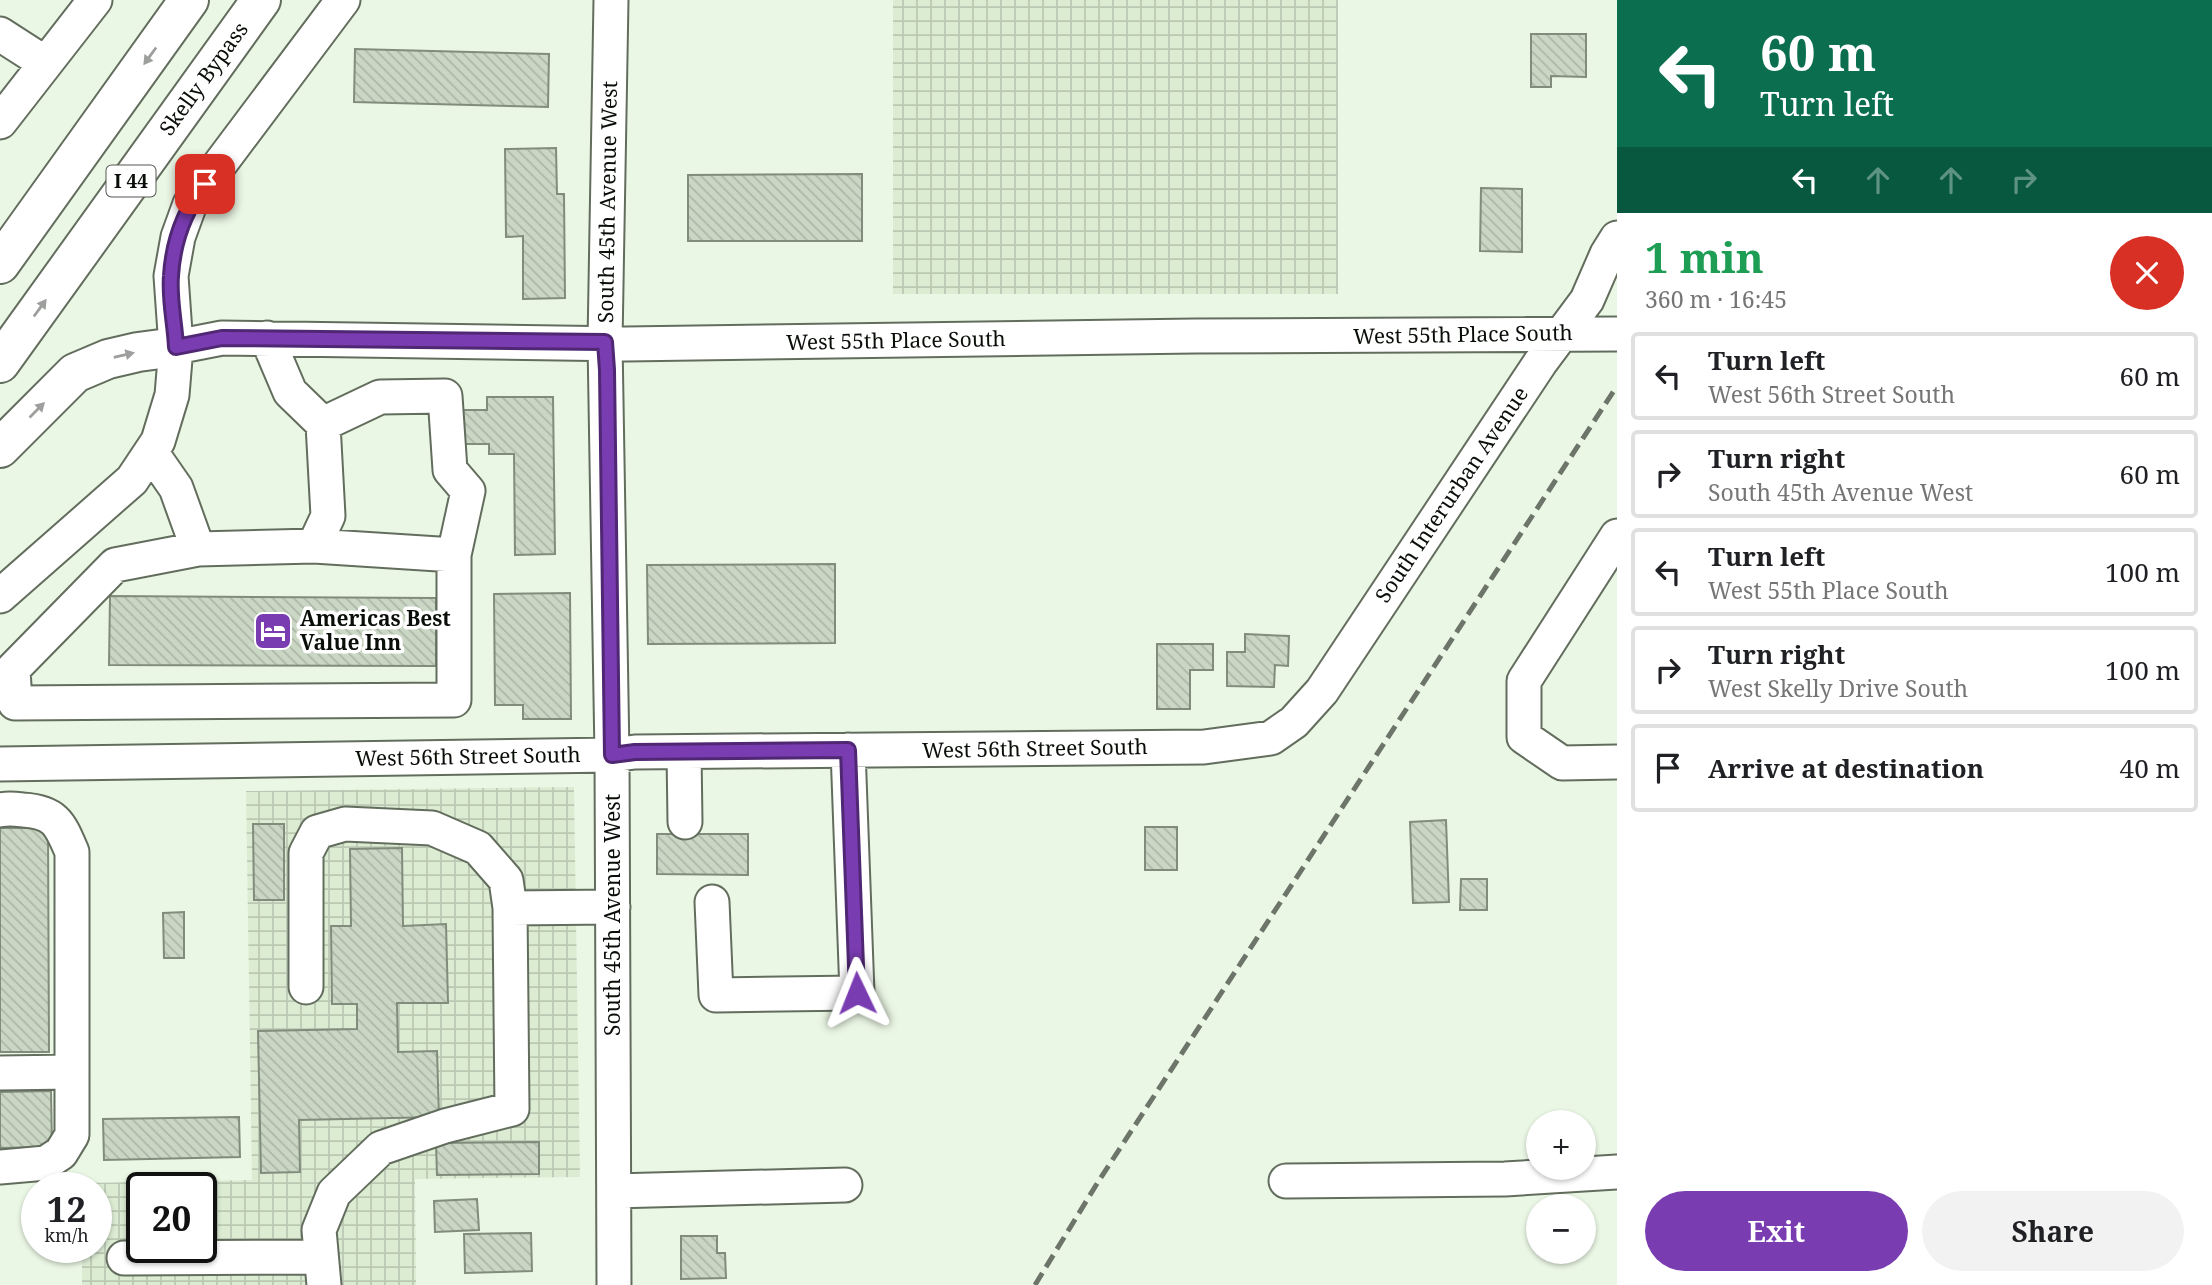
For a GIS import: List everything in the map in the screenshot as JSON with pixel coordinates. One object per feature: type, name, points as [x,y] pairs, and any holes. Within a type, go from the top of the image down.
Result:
[{"type":"highway","name":"I 44","points":[[0,264],[189,0]]},
{"type":"highway","name":"Skelly Bypass","points":[[0,363],[261,0]]},
{"type":"highway","points":[[0,447],[75,373],[108,359],[176,347]]},
{"type":"street","points":[[0,122],[94,0]]},
{"type":"street","points":[[0,596],[132,480],[158,441],[172,394],[176,347],[171,276],[177,237],[190,204],[343,0]]},
{"type":"street","name":"South 45th Avenue West","points":[[611,0],[605,342],[612,755],[614,1285]]},
{"type":"street","points":[[0,34],[45,63]]},
{"type":"street","name":"South Interurban Avenue","points":[[1272,738],[1294,722],[1322,691],[1561,333],[1587,300],[1617,238]]},
{"type":"street","name":"West 55th Place South","points":[[176,347],[222,338],[856,342],[1195,336],[1617,334]]},
{"type":"street","points":[[267,338],[290,391],[323,424],[328,516],[314,546]]},
{"type":"street","points":[[323,424],[380,397],[445,396],[450,470],[467,491],[454,555],[454,700],[15,703],[13,669],[115,565],[198,549],[314,546],[454,555]]},
{"type":"street","points":[[150,452],[176,488],[198,549]]},
{"type":"street","points":[[1617,536],[1524,681],[1524,737],[1562,763],[1617,762]]},
{"type":"street","name":"West 56th Street South","points":[[0,764],[612,755],[635,752],[1204,747],[1272,738]]},
{"type":"street","points":[[712,902],[716,995],[857,993],[848,750]]},
{"type":"street","points":[[684,752],[685,822]]},
{"type":"street","points":[[0,810],[6,808],[36,811],[52,817],[64,832],[72,852],[72,1135],[61,1153],[46,1163],[0,1167]]},
{"type":"street","points":[[124,1258],[323,1271],[319,1230],[334,1193],[381,1148],[445,1126],[512,1110],[510,908],[506,880],[478,848],[432,828],[345,824],[317,832],[306,853],[306,987]]},
{"type":"street","points":[[510,908],[613,907]]},
{"type":"street","points":[[0,1073],[72,1072]]},
{"type":"street","points":[[1286,1181],[1505,1179],[1617,1172]]},
{"type":"street","points":[[614,1191],[845,1185]]},
{"type":"shaded area","points":[[893,0],[1338,0],[1338,294],[893,294]]},
{"type":"shaded area","points":[[574,787],[580,1177],[415,1179],[416,1285],[82,1285],[82,1263],[112,1263],[112,1182],[126,1182],[126,1263],[217,1263],[217,1181],[252,1180],[246,791]]},
{"type":"building","points":[[1531,34],[1586,34],[1586,77],[1551,76],[1551,87],[1531,87]]},
{"type":"building","points":[[355,49],[549,54],[548,107],[354,102]]},
{"type":"building","points":[[556,148],[557,194],[564,194],[565,298],[523,299],[523,236],[506,237],[505,149]]},
{"type":"building","points":[[862,174],[862,241],[688,241],[688,175]]},
{"type":"building","points":[[1481,188],[1522,189],[1522,252],[1480,251]]},
{"type":"building","points":[[487,397],[553,397],[555,554],[515,555],[514,454],[489,454],[489,444],[458,444],[457,410],[487,410]]},
{"type":"building","points":[[835,564],[835,643],[648,644],[647,565]]},
{"type":"building","points":[[570,593],[571,719],[523,719],[523,705],[495,705],[494,594]]},
{"type":"building","name":"Americas Best Value Inn","points":[[110,596],[436,598],[436,666],[109,665]]},
{"type":"building","points":[[1245,634],[1289,636],[1288,666],[1275,665],[1274,687],[1227,686],[1227,652],[1245,652]]},
{"type":"building","points":[[1157,644],[1213,644],[1213,670],[1190,670],[1190,709],[1157,709]]},
{"type":"building","points":[[1446,820],[1449,902],[1413,903],[1410,822]]},
{"type":"building","points":[[253,824],[284,824],[284,900],[254,900]]},
{"type":"building","points":[[1145,827],[1177,827],[1177,870],[1145,870]]},
{"type":"building","points":[[0,828],[48,828],[49,1052],[0,1052]]},
{"type":"building","points":[[657,834],[748,834],[748,875],[657,874]]},
{"type":"building","points":[[402,848],[403,926],[446,924],[448,1003],[397,1003],[398,1052],[437,1051],[439,1117],[299,1120],[300,1172],[261,1173],[258,1031],[357,1029],[357,1004],[332,1004],[331,926],[351,926],[350,849]]},
{"type":"building","points":[[1461,879],[1487,879],[1487,910],[1460,910]]},
{"type":"building","points":[[184,912],[184,958],[164,958],[163,913]]},
{"type":"building","points":[[51,1091],[52,1147],[0,1148],[0,1092]]},
{"type":"building","points":[[239,1117],[240,1157],[104,1160],[103,1119]]},
{"type":"building","points":[[539,1142],[539,1174],[437,1175],[436,1143]]},
{"type":"building","points":[[477,1199],[479,1230],[435,1232],[434,1201]]},
{"type":"building","points":[[531,1233],[532,1271],[465,1273],[464,1234]]},
{"type":"building","points":[[681,1236],[717,1236],[717,1253],[725,1253],[726,1278],[681,1279]]},
{"type":"railway","points":[[1035,1285],[1098,1182],[1617,386]]},
{"type":"place","name":"Americas Best Value Inn","points":[[273,631]]},
{"type":"route","points":[[205,184],[190,204],[177,237],[171,276],[176,347],[222,338],[605,342],[612,755],[635,752],[848,750],[857,993]]}]
